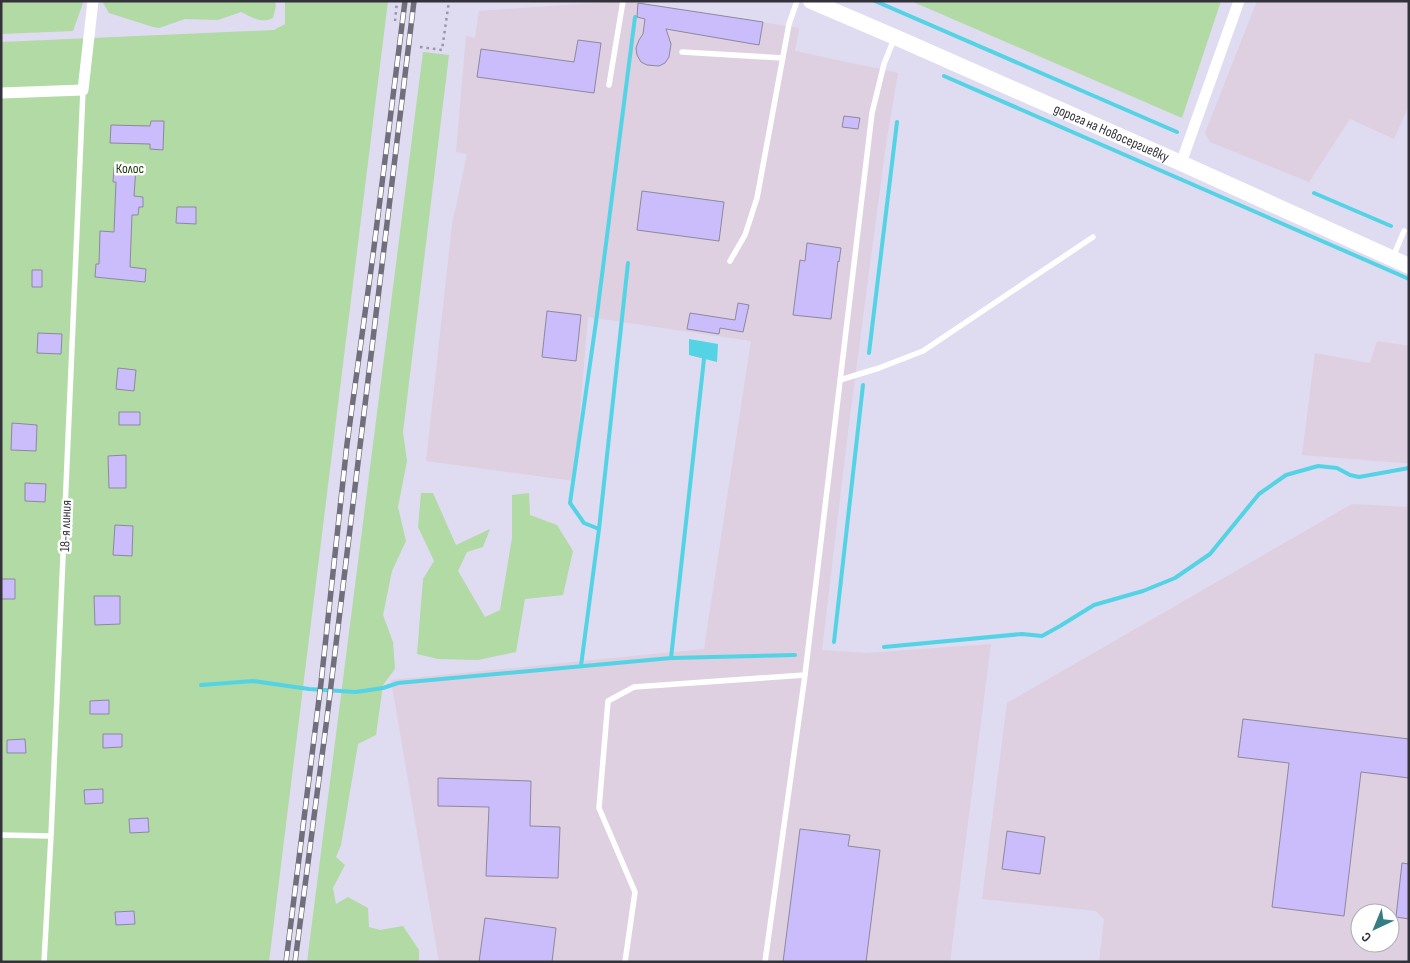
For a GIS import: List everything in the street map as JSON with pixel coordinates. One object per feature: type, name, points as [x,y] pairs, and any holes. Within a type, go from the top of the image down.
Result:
[{"type":"street","points":[[1,93],[83,90],[93,1]]},
{"type":"street","name":"дорога на Новосергиевку","points":[[811,1],[1181,163],[1409,266]]},
{"type":"street","points":[[1181,163],[1239,1]]},
{"type":"lane","points":[[609,85],[623,1]]},
{"type":"lane","points":[[730,261],[745,235],[757,198],[789,24],[797,1]]},
{"type":"lane","points":[[765,962],[805,676],[872,113],[884,64],[895,37]]},
{"type":"lane","points":[[682,52],[783,58]]},
{"type":"lane","name":"18-я линия","points":[[44,962],[83,90]]},
{"type":"lane","points":[[1392,259],[1404,231]]},
{"type":"lane","points":[[840,380],[879,368],[923,351],[1093,237]]},
{"type":"lane","points":[[625,962],[635,892],[599,808],[608,702],[634,686],[805,676]]},
{"type":"lane","points":[[1,835],[51,836]]},
{"type":"path","points":[[395,20],[397,1]]},
{"type":"path","points":[[420,47],[442,50],[449,1]]},
{"type":"shaded area","points":[[623,1],[799,28],[795,51],[898,73],[886,144],[848,431],[822,650],[867,653],[991,644],[950,962],[439,962],[391,680],[704,649],[751,341],[588,317],[574,481],[426,461],[452,225],[467,154],[456,152],[466,36],[475,38],[479,11]]},
{"type":"shaded area","points":[[1257,1],[1409,1],[1409,105],[1394,139],[1350,119],[1309,182],[1210,142],[1205,133]]},
{"type":"shaded area","points":[[1377,341],[1409,346],[1409,463],[1302,455],[1315,353],[1370,363]]},
{"type":"shaded area","points":[[1352,504],[1409,507],[1409,962],[1099,962],[1104,919],[1096,911],[982,899],[1007,703]]},
{"type":"green space","points":[[1,1],[82,1],[83,3],[73,31],[1,34]]},
{"type":"green space","points":[[102,1],[275,1],[276,6],[273,18],[269,20],[257,19],[241,12],[218,20],[185,19],[159,28],[109,13]]},
{"type":"green space","name":"Колос","points":[[285,1],[388,1],[269,962],[1,962],[1,42],[274,30],[285,24]]},
{"type":"green space","points":[[911,1],[1221,1],[1182,118]]},
{"type":"green space","points":[[423,52],[449,55],[403,432],[407,461],[398,507],[406,541],[392,571],[383,615],[393,642],[395,669],[383,685],[376,735],[358,744],[341,845],[336,857],[345,865],[333,888],[336,904],[348,897],[368,908],[369,927],[380,930],[403,926],[419,950],[419,962],[307,962]]},
{"type":"green space","points":[[421,493],[433,493],[456,545],[490,529],[483,547],[467,552],[458,571],[485,617],[500,610],[512,538],[512,495],[529,493],[530,515],[557,525],[573,551],[563,595],[525,599],[516,652],[478,660],[438,659],[417,654],[423,579],[434,561],[418,527]]},
{"type":"water","points":[[689,339],[718,344],[717,362],[689,355]]},
{"type":"building","points":[[638,3],[763,22],[759,45],[666,29],[671,44],[669,57],[665,63],[659,66],[647,65],[641,62],[637,55],[636,48],[643,34],[645,19],[637,17]]},
{"type":"building","points":[[578,40],[601,43],[594,93],[477,77],[481,49],[574,62]]},
{"type":"building","points":[[844,116],[860,118],[858,129],[842,127]]},
{"type":"building","points":[[151,121],[164,121],[163,150],[150,149],[150,144],[110,143],[111,125],[150,126]]},
{"type":"building","points":[[114,167],[136,168],[134,196],[143,197],[143,207],[139,207],[138,215],[132,215],[130,267],[146,269],[145,282],[95,277],[96,264],[99,264],[100,231],[114,232],[116,182],[113,182]]},
{"type":"building","points":[[642,191],[724,202],[719,241],[637,230]]},
{"type":"building","points":[[177,207],[196,207],[196,224],[176,223]]},
{"type":"building","points":[[807,243],[841,248],[831,319],[793,315],[800,260],[805,261]]},
{"type":"building","points":[[32,270],[42,270],[42,287],[32,287]]},
{"type":"building","points":[[738,303],[749,305],[743,332],[720,328],[719,334],[687,329],[690,313],[735,320]]},
{"type":"building","points":[[547,311],[581,315],[576,361],[542,357]]},
{"type":"building","points":[[38,333],[62,334],[61,354],[37,353]]},
{"type":"building","points":[[118,368],[136,370],[134,391],[116,389]]},
{"type":"building","points":[[119,412],[140,412],[140,425],[119,425]]},
{"type":"building","points":[[12,423],[37,425],[36,451],[11,450]]},
{"type":"building","points":[[126,455],[126,488],[109,488],[108,456]]},
{"type":"building","points":[[25,483],[46,484],[45,502],[25,501]]},
{"type":"building","points":[[115,525],[133,526],[132,556],[113,555]]},
{"type":"building","points":[[1,579],[15,579],[15,599],[1,599]]},
{"type":"building","points":[[94,596],[120,596],[120,624],[95,625]]},
{"type":"building","points":[[109,700],[109,714],[90,714],[90,701]]},
{"type":"building","points":[[1243,719],[1409,739],[1409,778],[1361,772],[1344,916],[1272,907],[1289,763],[1238,757]]},
{"type":"building","points":[[103,734],[122,734],[122,747],[103,748]]},
{"type":"building","points":[[25,739],[26,753],[7,753],[7,740]]},
{"type":"building","points":[[438,778],[531,781],[530,826],[560,827],[558,878],[486,876],[489,807],[438,806]]},
{"type":"building","points":[[103,789],[103,803],[85,804],[84,790]]},
{"type":"building","points":[[148,818],[149,832],[130,833],[129,819]]},
{"type":"building","points":[[800,829],[850,835],[848,846],[880,850],[866,962],[783,962]]},
{"type":"building","points":[[1007,831],[1045,837],[1040,874],[1002,869]]},
{"type":"building","points":[[1402,863],[1409,864],[1409,919],[1400,918],[1400,903],[1398,903]]},
{"type":"building","points":[[134,911],[135,924],[116,925],[115,912]]},
{"type":"building","points":[[485,918],[556,928],[552,962],[479,962]]},
{"type":"waterway","points":[[875,1],[1177,132]]},
{"type":"waterway","points":[[581,666],[599,529],[584,523],[570,503],[596,322],[635,17]]},
{"type":"waterway","points":[[944,76],[1409,279]]},
{"type":"waterway","points":[[869,353],[897,122]]},
{"type":"waterway","points":[[1314,193],[1391,226]]},
{"type":"waterway","points":[[599,529],[628,263]]},
{"type":"waterway","points":[[671,658],[704,359]]},
{"type":"waterway","points":[[834,642],[863,385]]},
{"type":"waterway","points":[[884,647],[1022,634],[1042,636],[1094,605],[1143,591],[1175,578],[1210,554],[1259,494],[1286,475],[1318,466],[1337,468],[1350,475],[1359,477],[1409,468]]},
{"type":"waterway","points":[[201,685],[253,681],[309,689],[356,692],[383,688],[398,683],[671,658],[795,655]]},
{"type":"railway","points":[[286,962],[321,683],[347,444],[405,1]]},
{"type":"railway","points":[[295,962],[328,710],[414,1]]}]
